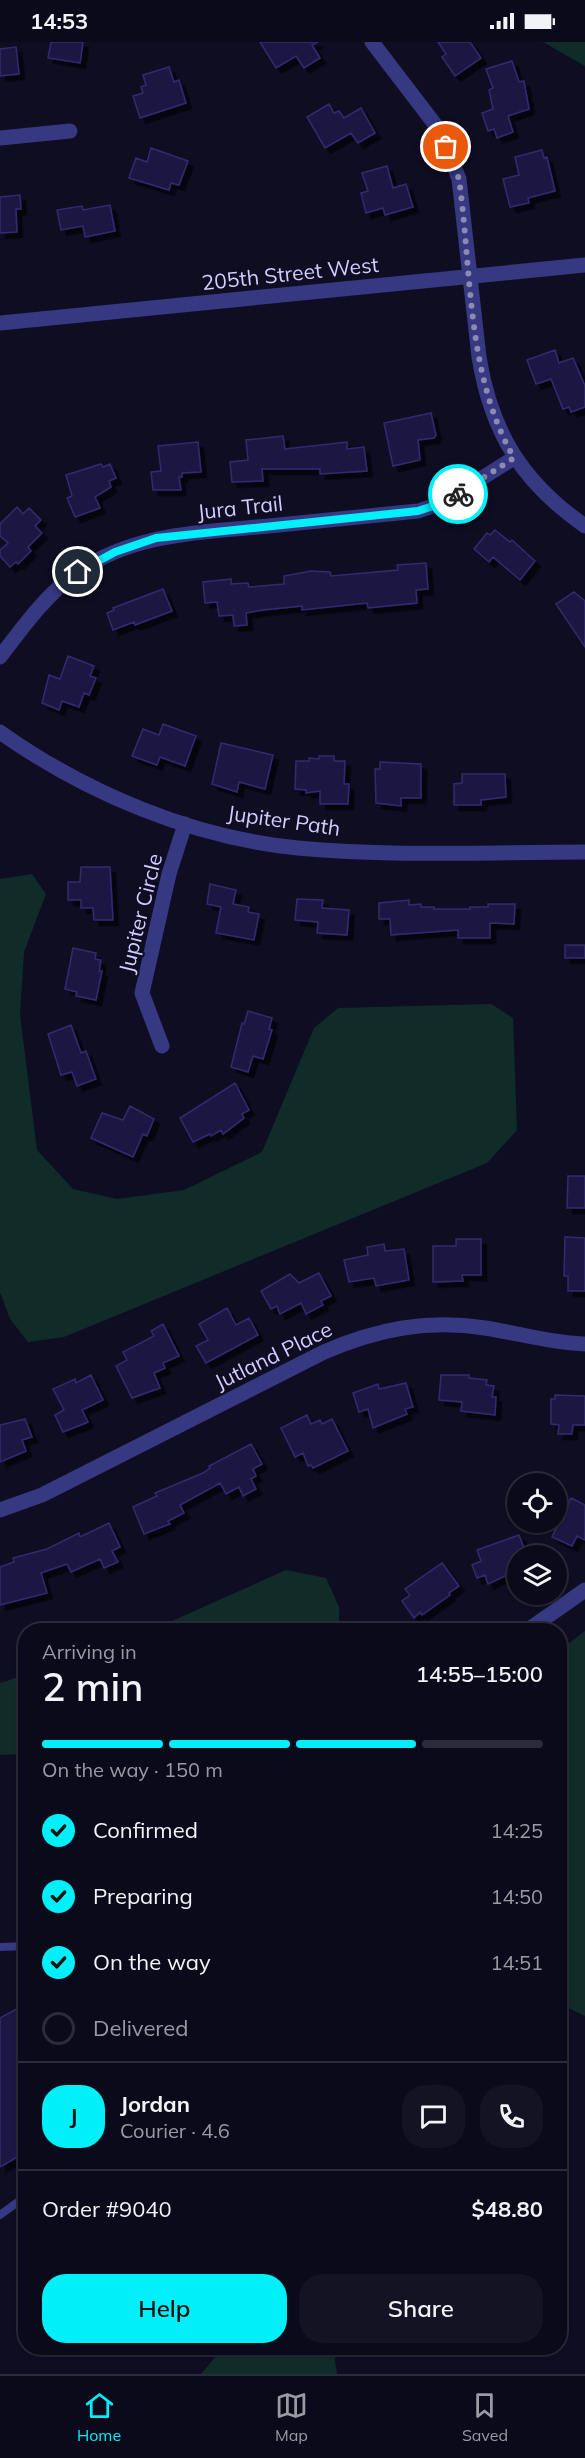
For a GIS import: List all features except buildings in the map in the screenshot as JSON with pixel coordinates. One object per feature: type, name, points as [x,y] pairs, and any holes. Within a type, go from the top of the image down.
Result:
[{"type":"street","points":[[372,42],[440,131],[459,179],[484,385],[496,423],[514,458],[548,497],[585,526]]},
{"type":"street","points":[[0,138],[70,131]]},
{"type":"street","name":"205th Street West","points":[[0,323],[585,265]]},
{"type":"street","name":"Jura Trail","points":[[0,657],[32,616],[62,584],[96,561],[135,544],[178,535],[418,511],[442,503],[514,458]]},
{"type":"street","name":"Jupiter Path","points":[[0,732],[67,774],[125,802],[185,824],[297,848],[369,851],[585,852]]},
{"type":"street","name":"Jupiter Circle","points":[[162,1046],[142,993],[169,874],[185,824]]},
{"type":"street","name":"Jutland Place","points":[[0,1510],[42,1495],[324,1352],[367,1335],[413,1325],[445,1324],[485,1328],[542,1341],[585,1344]]},
{"type":"street","points":[[538,1623],[585,1590]]},
{"type":"lane","points":[[0,1947],[18,1946]]},
{"type":"lane","points":[[0,2215],[18,2202]]},
{"type":"green space","points":[[543,42],[585,42],[585,66]]},
{"type":"green space","points":[[32,874],[46,894],[24,952],[20,1015],[37,1150],[73,1189],[117,1199],[184,1190],[262,1152],[314,1028],[338,1008],[491,1004],[513,1018],[517,1130],[487,1163],[64,1337],[28,1342],[10,1319],[0,1292],[0,879]]},
{"type":"green space","points":[[286,1570],[326,1578],[339,1607],[339,1623],[168,1623]]},
{"type":"green space","points":[[585,1631],[585,2016],[567,2007],[567,1645]]},
{"type":"green space","points":[[18,1677],[18,1754],[0,1755],[0,1683]]},
{"type":"green space","points":[[217,2355],[334,2355],[337,2374],[201,2374]]},
{"type":"way so far","points":[[446,147],[459,179],[484,385],[496,423],[514,458],[458,494]]},
{"type":"route","points":[[78,572],[115,552],[156,538],[418,511],[442,503],[458,494]]}]
